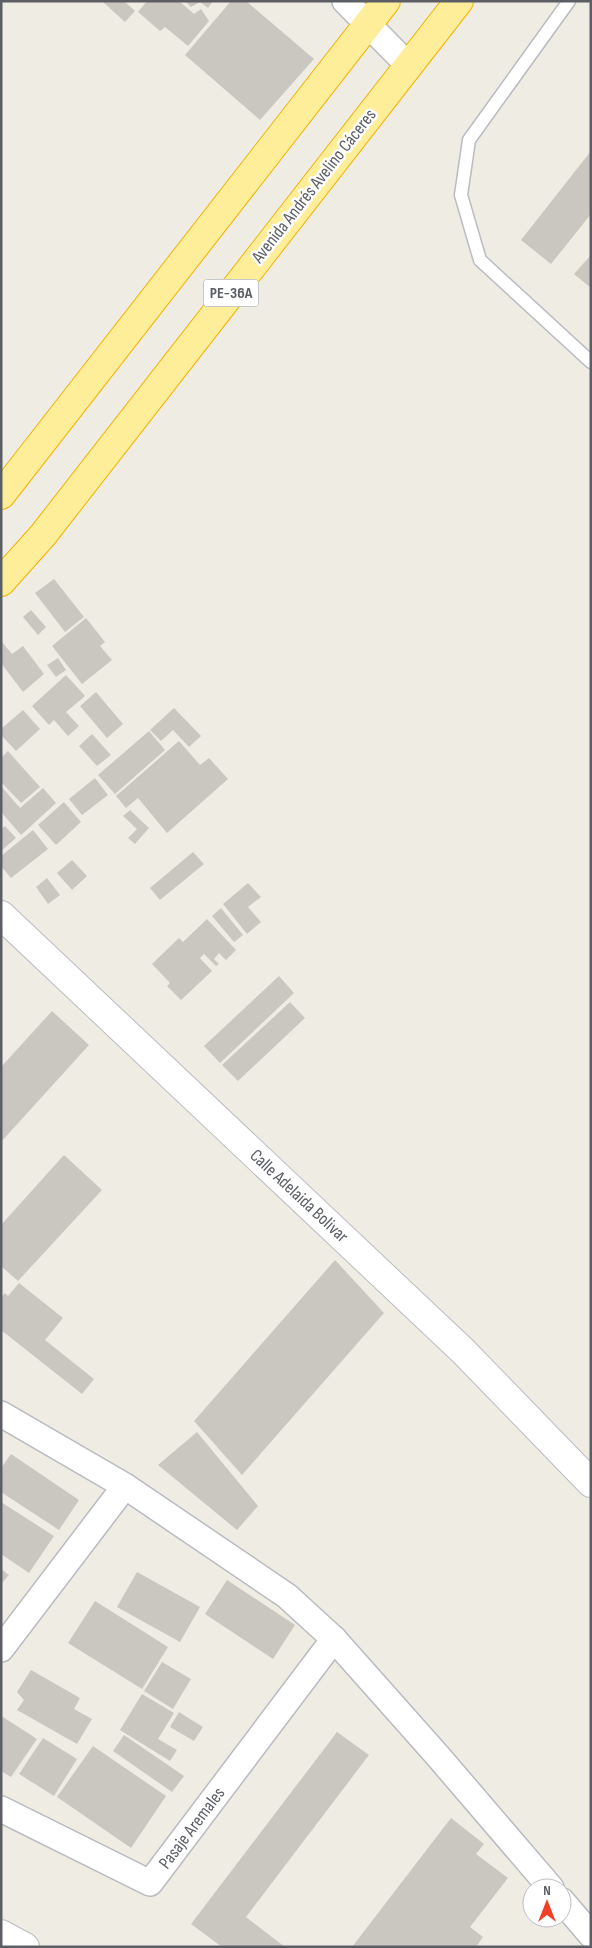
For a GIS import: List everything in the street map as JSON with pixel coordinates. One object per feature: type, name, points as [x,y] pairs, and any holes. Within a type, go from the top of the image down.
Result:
[{"type":"highway","points":[[1,495],[386,1]]},
{"type":"highway","name":"Avenida Andrés Avelino Cáceres","points":[[1,582],[43,535],[459,1]]},
{"type":"main road","name":"Calle Adelaida Bolivar","points":[[1,915],[463,1351],[591,1483]]},
{"type":"main road","points":[[1,1934],[24,1947]]},
{"type":"street","points":[[345,1],[408,65]]},
{"type":"street","points":[[1,1414],[125,1486],[287,1596],[334,1639],[542,1878]]},
{"type":"street","points":[[1,1649],[125,1486]]},
{"type":"street","name":"Pasaje Aremales","points":[[1,1809],[150,1883],[334,1639]]},
{"type":"street","points":[[572,1913],[591,1935]]},
{"type":"lane","points":[[569,1],[468,140],[461,195],[480,260],[591,362]]},
{"type":"building","points":[[105,1],[124,1],[135,11],[125,22],[104,3]]},
{"type":"building","points":[[147,1],[179,1],[194,14],[201,9],[209,21],[188,46],[165,27],[160,31],[138,12]]},
{"type":"building","points":[[185,1],[213,1],[208,8],[200,2],[191,7]]},
{"type":"building","points":[[231,1],[246,1],[314,59],[260,120],[185,55]]},
{"type":"building","points":[[591,151],[591,214],[551,264],[521,240]]},
{"type":"building","points":[[591,255],[591,288],[574,274]]},
{"type":"building","points":[[54,579],[84,617],[65,632],[35,593]]},
{"type":"building","points":[[31,610],[46,627],[38,635],[23,617]]},
{"type":"building","points":[[86,618],[105,642],[100,646],[112,660],[82,684],[52,646]]},
{"type":"building","points":[[1,641],[12,654],[23,646],[44,674],[23,692],[1,663]]},
{"type":"building","points":[[58,658],[66,670],[56,677],[47,665]]},
{"type":"building","points":[[66,675],[85,696],[66,712],[79,726],[68,736],[54,720],[49,725],[32,706]]},
{"type":"building","points":[[96,692],[123,724],[107,738],[80,706]]},
{"type":"building","points":[[174,708],[201,736],[189,747],[173,730],[161,741],[150,730]]},
{"type":"building","points":[[23,710],[40,729],[16,751],[1,735],[1,729]]},
{"type":"building","points":[[149,731],[165,750],[115,794],[98,775]]},
{"type":"building","points":[[92,734],[111,755],[97,766],[79,746]]},
{"type":"building","points":[[179,741],[200,765],[209,758],[228,779],[167,833],[138,798],[126,808],[116,796]]},
{"type":"building","points":[[8,751],[40,787],[21,803],[1,782],[1,758]]},
{"type":"building","points":[[95,778],[108,795],[82,815],[69,799]]},
{"type":"building","points":[[1,786],[20,808],[43,788],[56,803],[21,835],[1,812]]},
{"type":"building","points":[[64,802],[81,822],[56,845],[38,825]]},
{"type":"building","points":[[130,810],[149,828],[135,844],[128,838],[137,829],[123,816]]},
{"type":"building","points":[[5,826],[16,838],[1,851],[1,829]]},
{"type":"building","points":[[33,830],[48,849],[11,878],[1,866],[1,856]]},
{"type":"building","points":[[193,852],[204,864],[160,900],[150,888]]},
{"type":"building","points":[[72,860],[87,876],[72,890],[57,873]]},
{"type":"building","points":[[47,878],[60,895],[48,904],[36,887]]},
{"type":"building","points":[[248,883],[261,897],[248,907],[261,922],[247,934],[223,904]]},
{"type":"building","points":[[221,908],[243,935],[234,942],[212,916]]},
{"type":"building","points":[[207,919],[236,950],[226,960],[219,953],[214,959],[219,964],[216,966],[204,954],[200,958],[212,971],[181,1000],[167,986],[170,983],[152,964],[179,938],[183,942]]},
{"type":"building","points":[[279,976],[294,993],[220,1063],[204,1046]]},
{"type":"building","points":[[290,1002],[305,1018],[238,1081],[222,1065]]},
{"type":"building","points":[[52,1011],[89,1045],[1,1142],[1,1067]]},
{"type":"building","points":[[64,1155],[102,1190],[18,1281],[1,1266],[1,1225]]},
{"type":"building","points":[[335,1260],[384,1313],[242,1475],[194,1421]]},
{"type":"building","points":[[19,1283],[63,1318],[45,1340],[94,1379],[82,1394],[1,1330],[1,1297],[5,1293],[8,1296]]},
{"type":"building","points":[[197,1432],[258,1506],[237,1530],[158,1465]]},
{"type":"building","points":[[11,1454],[79,1500],[59,1530],[1,1492],[1,1468]]},
{"type":"building","points":[[1,1502],[54,1536],[29,1573],[1,1554]]},
{"type":"building","points":[[1,1569],[9,1575],[1,1584]]},
{"type":"building","points":[[137,1572],[200,1607],[180,1642],[117,1607]]},
{"type":"building","points":[[227,1580],[295,1625],[273,1659],[205,1614]]},
{"type":"building","points":[[95,1601],[168,1647],[142,1689],[68,1643]]},
{"type":"building","points":[[162,1662],[191,1679],[173,1709],[144,1691]]},
{"type":"building","points":[[31,1670],[80,1698],[74,1709],[92,1719],[77,1744],[17,1710],[24,1700],[17,1692]]},
{"type":"building","points":[[142,1694],[174,1713],[158,1739],[177,1750],[170,1761],[120,1730]]},
{"type":"building","points":[[179,1712],[203,1727],[194,1741],[170,1727]]},
{"type":"building","points":[[3,1717],[37,1739],[11,1777],[1,1771],[1,1719]]},
{"type":"building","points":[[337,1732],[369,1755],[246,1917],[285,1947],[222,1947],[191,1924]]},
{"type":"building","points":[[124,1735],[184,1776],[172,1792],[113,1751]]},
{"type":"building","points":[[43,1738],[77,1759],[54,1796],[19,1774]]},
{"type":"building","points":[[93,1746],[166,1796],[131,1848],[57,1797]]},
{"type":"building","points":[[451,1818],[484,1844],[476,1854],[508,1878],[470,1927],[483,1937],[476,1947],[352,1947]]}]
